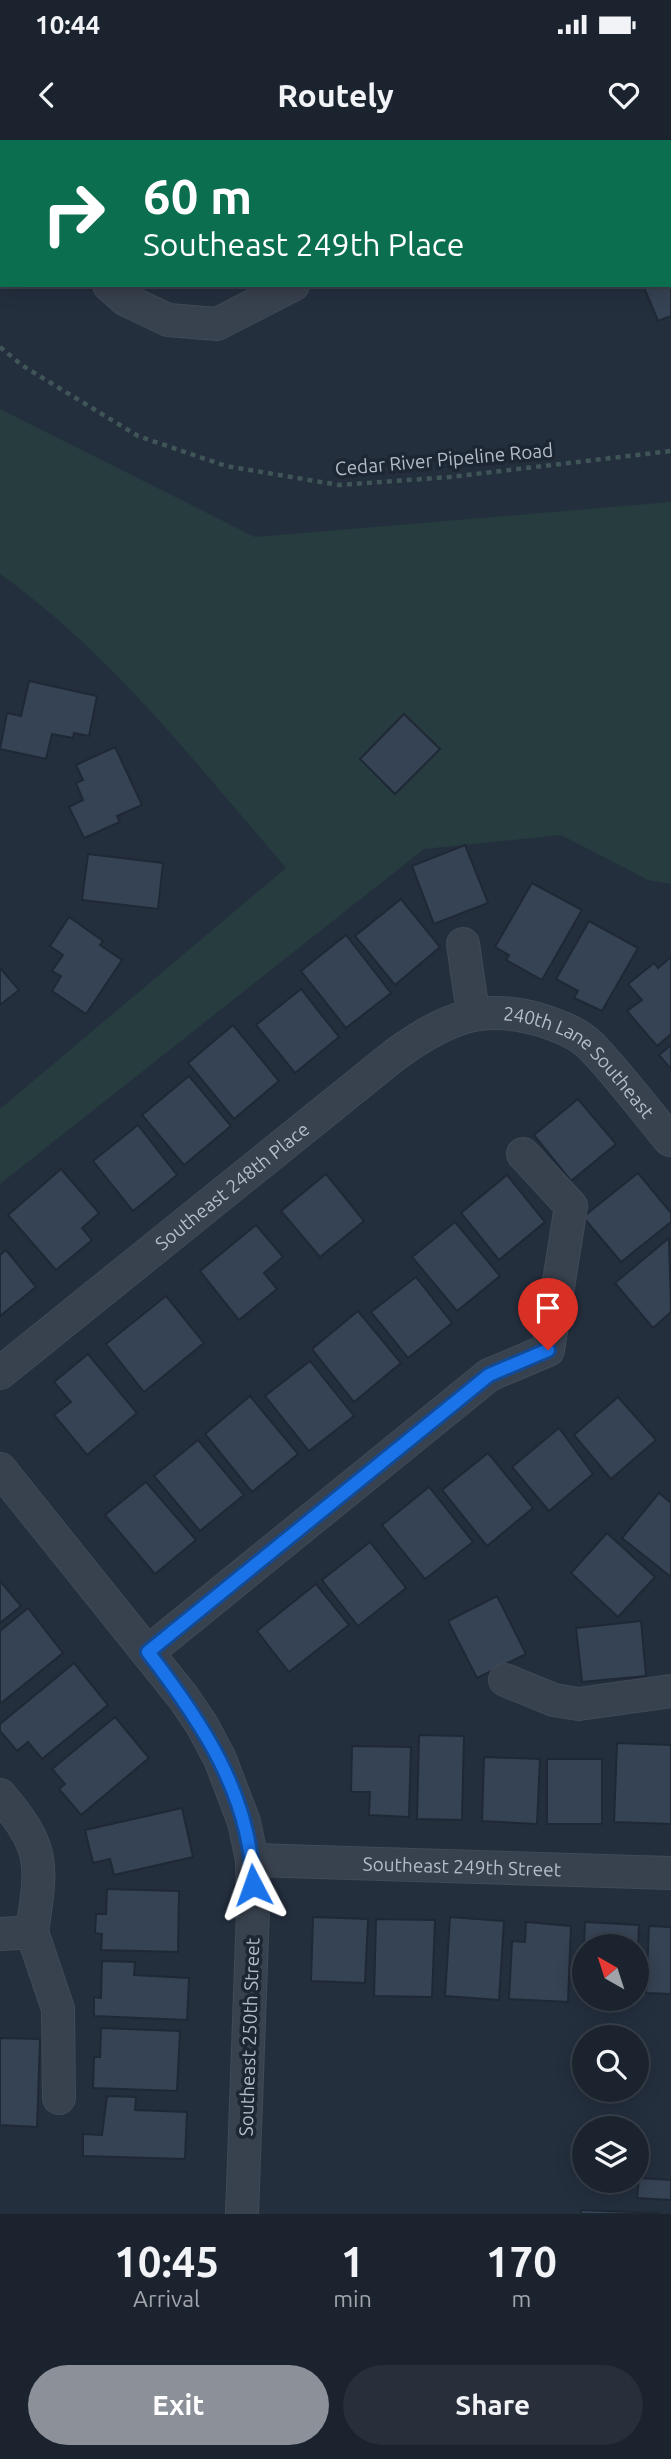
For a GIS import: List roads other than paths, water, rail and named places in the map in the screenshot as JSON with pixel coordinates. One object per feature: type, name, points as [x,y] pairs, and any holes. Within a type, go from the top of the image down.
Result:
[{"type":"street","points":[[111,287],[126,300],[168,320],[217,324],[289,287]]},
{"type":"street","points":[[463,944],[472,1013]]},
{"type":"street","name":"240th Lane Southeast","points":[[472,1013],[518,1013],[565,1028],[590,1045],[670,1140]]},
{"type":"street","name":"Southeast 248th Place","points":[[0,1373],[396,1054],[428,1031],[472,1013]]},
{"type":"street","points":[[148,1652],[489,1375],[548,1350],[570,1206],[523,1154]]},
{"type":"street","name":"Southeast 250th Street","points":[[0,1469],[183,1697],[220,1759],[244,1822],[252,1860],[242,2214]]},
{"type":"street","points":[[505,1680],[554,1700],[579,1704],[671,1691]]},
{"type":"street","points":[[0,1795],[24,1823],[35,1844],[40,1873],[32,1932],[58,2009],[59,2098]]},
{"type":"street","name":"Southeast 249th Street","points":[[252,1860],[671,1874]]},
{"type":"street","points":[[0,1934],[32,1932]]}]
